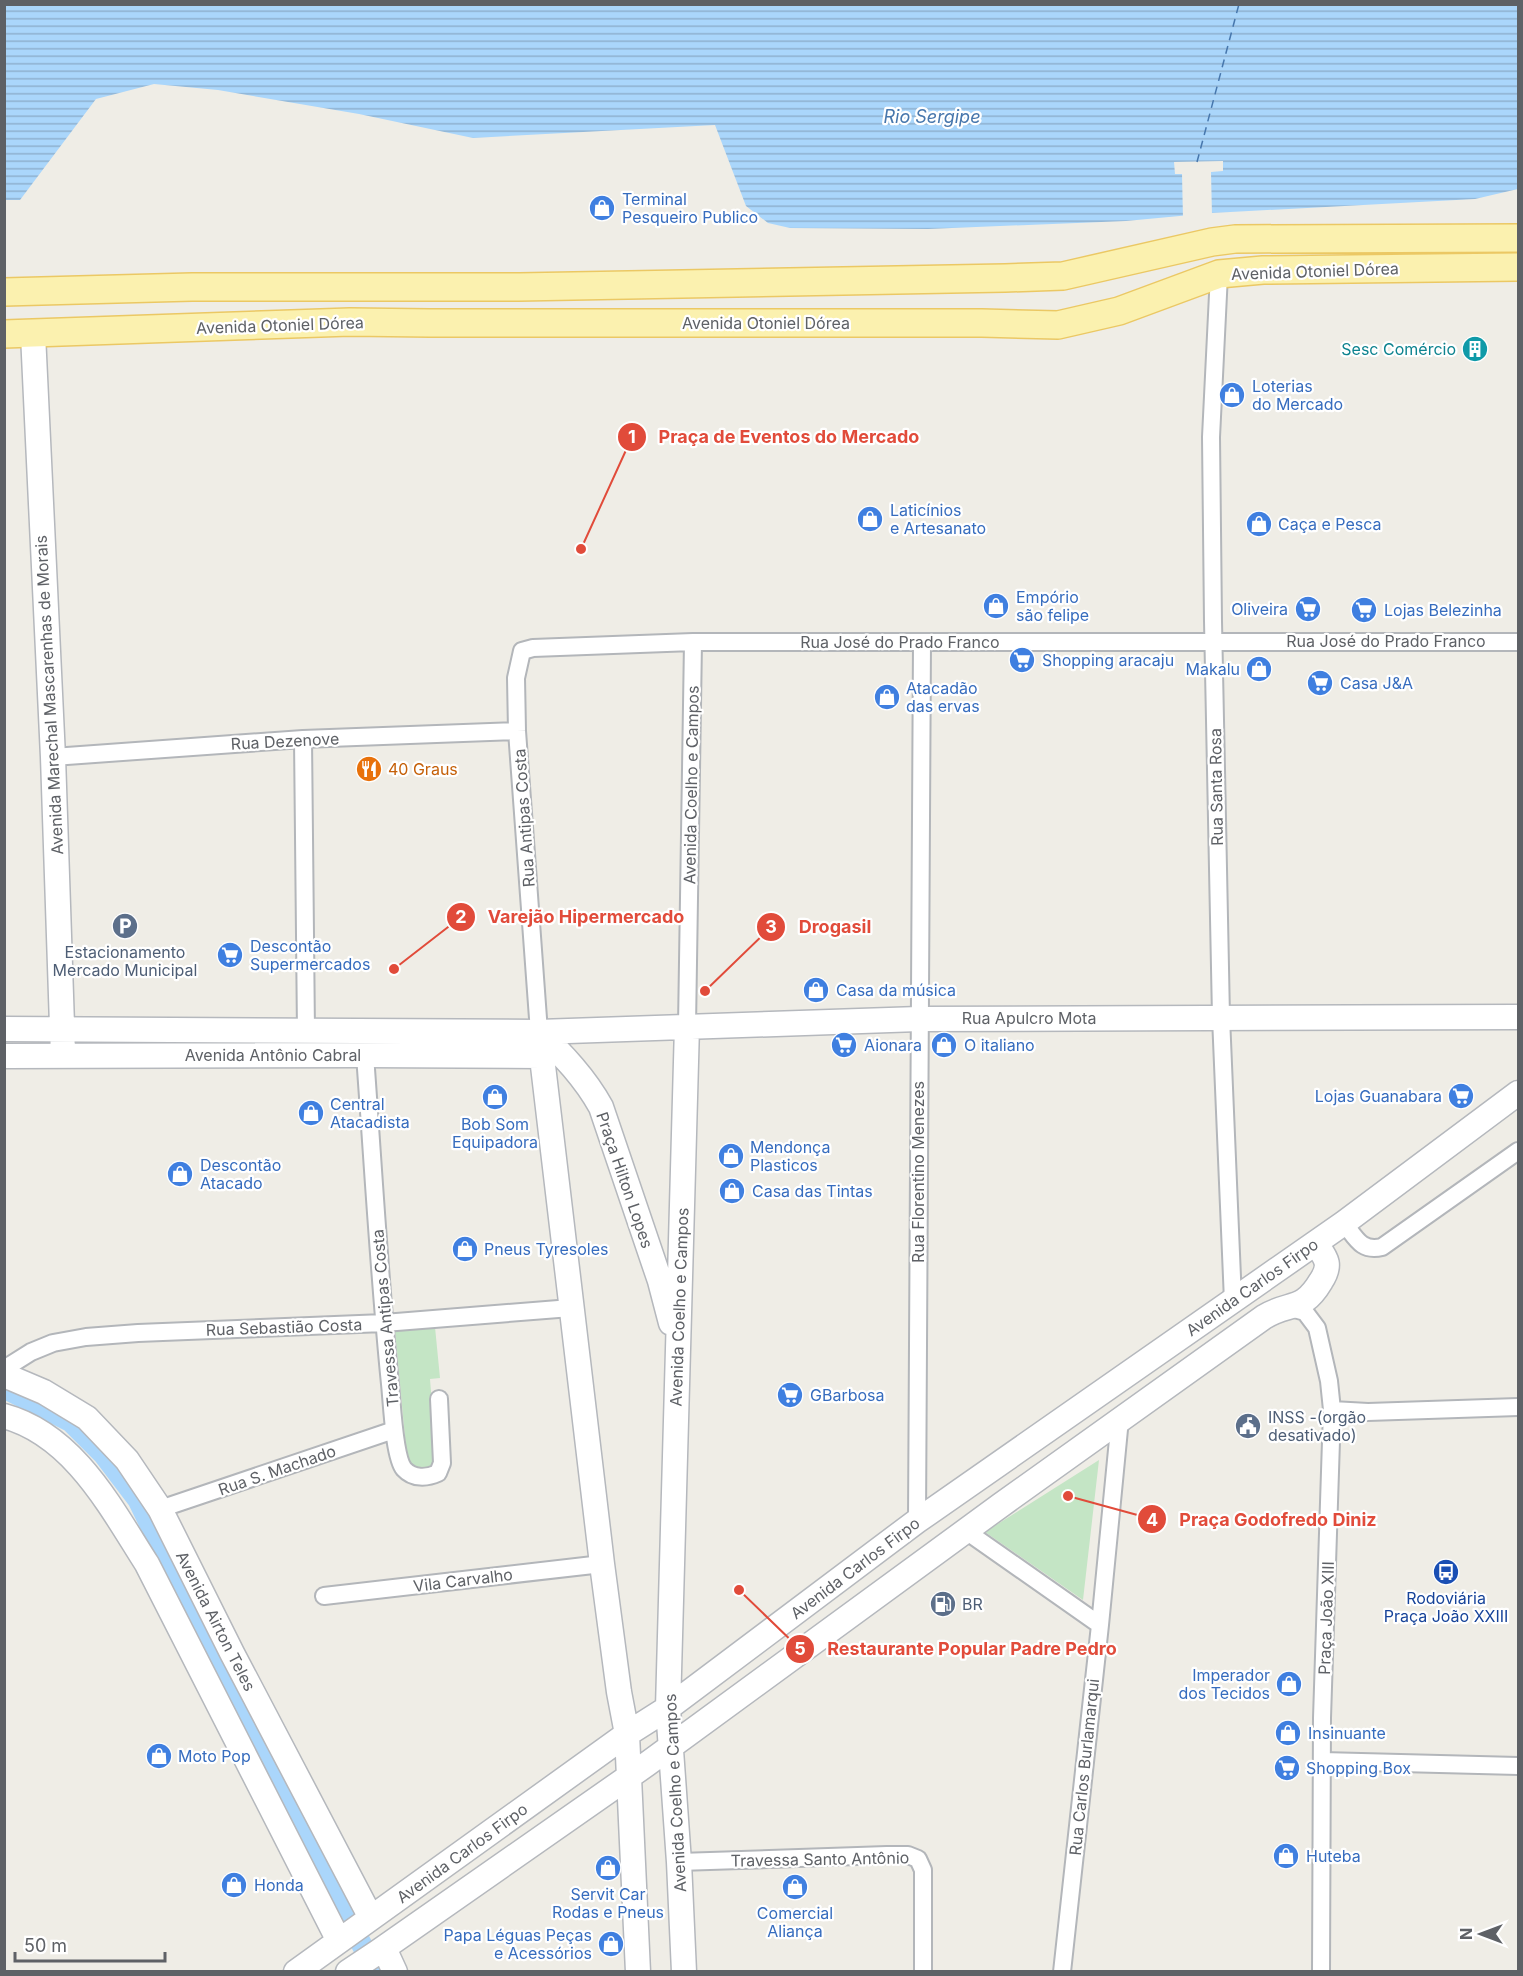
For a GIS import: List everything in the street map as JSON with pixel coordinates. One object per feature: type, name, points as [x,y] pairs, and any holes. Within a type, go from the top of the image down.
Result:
[{"type":"main road","name":"Avenida Otoniel Dórea","points":[[4,292],[192,287],[519,287],[1063,276],[1234,239],[1518,238]]},
{"type":"main road","name":"Avenida Otoniel Dórea","points":[[4,334],[350,322],[1058,325],[1119,311],[1219,274],[1263,270],[1518,267]]},
{"type":"main road","name":"Avenida Marechal Mascarenhas de Morais","points":[[33,334],[53,757],[63,1055]]},
{"type":"main road","name":"Rua Apulcro Mota","points":[[539,1032],[919,1019],[1518,1017]]},
{"type":"main road","name":"Avenida Coelho e Campos","points":[[684,1971],[668,1708],[687,1026]]},
{"type":"main road","name":"Avenida Antônio Cabral","points":[[4,1029],[539,1032]]},
{"type":"main road","points":[[539,1032],[602,1564],[619,1692],[627,1734],[638,1971]]},
{"type":"main road","name":"Praça Hilton Lopes","points":[[539,1032],[570,1063],[601,1107],[660,1281],[678,1346]]},
{"type":"main road","name":"Avenida Antônio Cabral","points":[[4,1056],[542,1056]]},
{"type":"main road","name":"Avenida Carlos Firpo","points":[[296,1971],[627,1734],[668,1708],[917,1521],[1316,1244],[1518,1093]]},
{"type":"main road","name":"Avenida Carlos Firpo","points":[[351,1970],[629,1776],[1264,1317],[1276,1310],[1291,1308],[1313,1295],[1327,1272],[1327,1263],[1316,1244]]},
{"type":"main road","name":"Avenida Airton Teles","points":[[4,1376],[44,1392],[87,1418],[127,1460],[160,1509],[370,1919]]},
{"type":"main road","points":[[4,1416],[41,1432],[62,1448],[86,1473],[118,1518],[147,1564],[341,1940]]},
{"type":"main road","points":[[381,1950],[395,1971]]},
{"type":"street","name":"Rua Santa Rosa","points":[[1219,274],[1210,437],[1221,1017],[1233,1301]]},
{"type":"street","name":"Rua José do Prado Franco","points":[[533,648],[693,642],[1518,642]]},
{"type":"street","name":"Avenida Coelho e Campos","points":[[687,1026],[693,642]]},
{"type":"street","name":"Rua Florentino Menezes","points":[[917,1521],[922,642]]},
{"type":"street","name":"Rua Antipas Costa","points":[[533,648],[522,651],[516,678],[517,731],[539,1032]]},
{"type":"street","name":"Rua Dezenove","points":[[53,757],[303,739],[517,731]]},
{"type":"street","points":[[303,739],[306,1032]]},
{"type":"street","name":"Travessa Antipas Costa","points":[[365,1055],[394,1430],[400,1462],[405,1470],[420,1477],[438,1473],[442,1458],[439,1399]]},
{"type":"street","points":[[1344,1223],[1366,1248],[1382,1246],[1518,1151]]},
{"type":"street","name":"Rua Sebastião Costa","points":[[4,1369],[31,1352],[53,1343],[86,1338],[138,1333],[384,1323],[571,1308]]},
{"type":"street","name":"Praça João XIII","points":[[1291,1308],[1305,1312],[1317,1328],[1329,1381],[1332,1410],[1322,1718],[1321,1971]]},
{"type":"street","points":[[1332,1410],[1368,1412],[1518,1407]]},
{"type":"street","name":"Rua Carlos Burlamarqui","points":[[1062,1971],[1120,1419]]},
{"type":"street","name":"Rua S. Machado","points":[[160,1509],[394,1430]]},
{"type":"street","points":[[966,1531],[1100,1625]]},
{"type":"street","name":"Vila Carvalho","points":[[324,1596],[602,1564]]},
{"type":"street","points":[[1322,1761],[1518,1766]]},
{"type":"street","name":"Travessa Santo Antônio","points":[[679,1862],[887,1855],[908,1855],[918,1859],[923,1870],[923,1971]]},
{"type":"green space","points":[[435,1327],[440,1378],[430,1379],[437,1467],[408,1470],[395,1330]]},
{"type":"green space","points":[[1099,1460],[1083,1600],[985,1532]]},
{"type":"water","name":"Rio Sergipe","points":[[5,5],[1518,5],[1518,189],[1475,199],[1212,213],[1126,221],[928,229],[790,228],[768,223],[746,206],[715,125],[473,138],[359,114],[218,90],[154,84],[96,99],[20,200],[5,200]]},
{"type":"pier","points":[[1223,161],[1223,171],[1211,172],[1212,216],[1183,219],[1182,174],[1175,174],[1174,162]]},
{"type":"waterway","points":[[4,1388],[71,1422],[103,1454],[138,1500],[248,1726],[376,1972]]},
{"type":"ferry route","points":[[1197,162],[1239,4]]},
{"type":"place","name":"Terminal Pesqueiro Publico","points":[[602,208]]},
{"type":"place","name":"Sesc Comércio","points":[[1475,349]]},
{"type":"place","name":"Loterias do Mercado","points":[[1232,395]]},
{"type":"place","name":"Laticínios e Artesanato","points":[[870,519]]},
{"type":"place","name":"Caça e Pesca","points":[[1259,524]]},
{"type":"place","name":"Praça de Eventos do Mercado","points":[[581,549]]},
{"type":"place","name":"Empório são felipe","points":[[996,606]]},
{"type":"place","name":"Oliveira","points":[[1308,609]]},
{"type":"place","name":"Lojas Belezinha","points":[[1364,610]]},
{"type":"place","name":"Shopping aracaju","points":[[1022,660]]},
{"type":"place","name":"Makalu","points":[[1259,669]]},
{"type":"place","name":"Casa J&A","points":[[1320,683]]},
{"type":"place","name":"Atacadão das ervas","points":[[887,697]]},
{"type":"place","name":"40 Graus","points":[[369,769]]},
{"type":"place","name":"Estacionamento Mercado Municipal","points":[[125,926]]},
{"type":"place","name":"Descontão Supermercados","points":[[230,955]]},
{"type":"place","name":"Varejão Hipermercado","points":[[394,969]]},
{"type":"place","name":"Casa da música","points":[[816,990]]},
{"type":"place","name":"Drogasil","points":[[705,991]]},
{"type":"place","name":"Aionara","points":[[844,1045]]},
{"type":"place","name":"O italiano","points":[[944,1045]]},
{"type":"place","name":"Lojas Guanabara","points":[[1461,1096]]},
{"type":"place","name":"Bob Som Equipadora","points":[[495,1097]]},
{"type":"place","name":"Central Atacadista","points":[[311,1113]]},
{"type":"place","name":"Mendonça Plasticos","points":[[731,1156]]},
{"type":"place","name":"Descontão Atacado","points":[[180,1174]]},
{"type":"place","name":"Casa das Tintas","points":[[732,1191]]},
{"type":"place","name":"Pneus Tyresoles","points":[[465,1249]]},
{"type":"place","name":"GBarbosa","points":[[790,1395]]},
{"type":"place","name":"INSS -(orgão desativado)","points":[[1248,1426]]},
{"type":"place","name":"Praça Godofredo Diniz","points":[[1068,1496]]},
{"type":"place","name":"Rodoviária Praça João XXIII","points":[[1446,1572]]},
{"type":"place","name":"Restaurante Popular Padre Pedro","points":[[739,1590]]},
{"type":"place","name":"BR","points":[[943,1604]]},
{"type":"place","name":"Imperador dos Tecidos","points":[[1289,1684]]},
{"type":"place","name":"Insinuante","points":[[1288,1733]]},
{"type":"place","name":"Moto Pop","points":[[159,1756]]},
{"type":"place","name":"Shopping Box","points":[[1287,1768]]},
{"type":"place","name":"Huteba","points":[[1286,1856]]},
{"type":"place","name":"Servit Car Rodas e Pneus","points":[[608,1868]]},
{"type":"place","name":"Honda","points":[[234,1885]]},
{"type":"place","name":"Comercial Aliança","points":[[795,1887]]},
{"type":"place","name":"Papa Léguas Peças e Acessórios","points":[[611,1944]]}]
